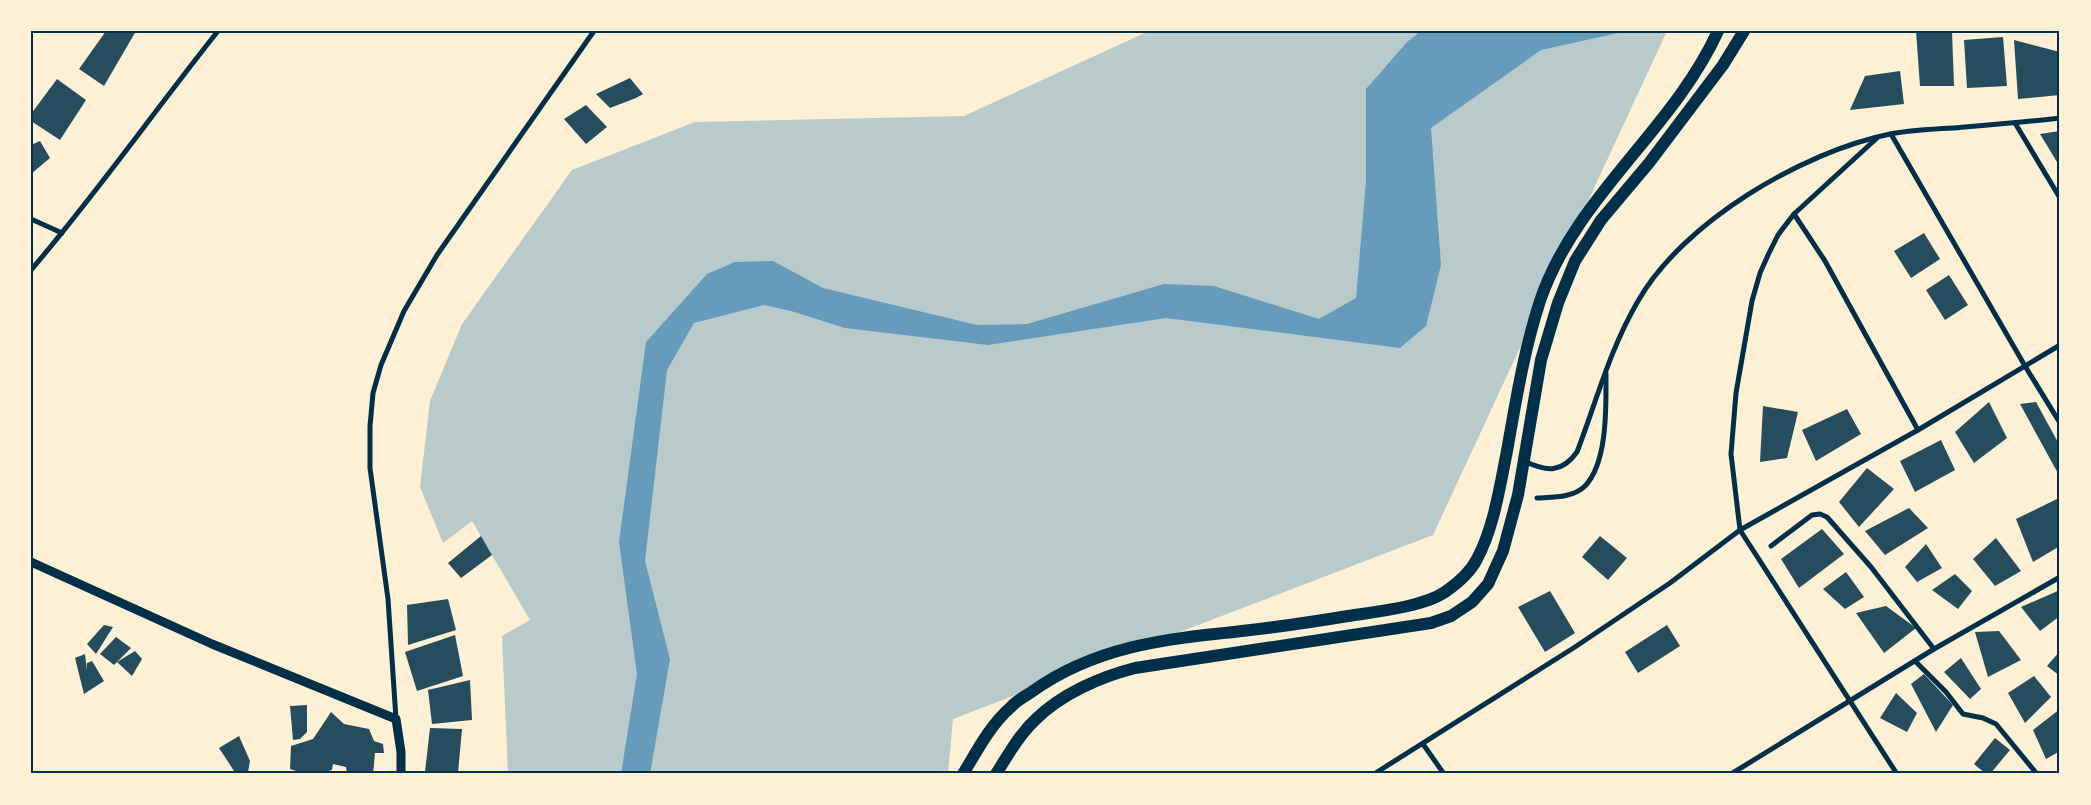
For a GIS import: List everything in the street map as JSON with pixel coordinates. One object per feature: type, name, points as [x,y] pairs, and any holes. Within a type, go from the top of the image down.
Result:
[{"type":"main road","points":[[963,774],[990,731],[1010,707],[1050,678],[1084,662],[1117,650],[1167,639],[1292,625],[1420,602],[1442,594],[1466,576],[1477,560],[1504,491],[1525,351],[1542,297],[1570,236],[1660,122],[1709,53],[1718,31]]},
{"type":"main road","points":[[996,774],[1013,747],[1035,720],[1062,700],[1114,674],[1135,668],[1431,623],[1451,616],[1472,602],[1488,584],[1503,551],[1518,495],[1541,360],[1558,303],[1575,261],[1601,220],[1649,163],[1723,65],[1744,31]]},
{"type":"street","points":[[31,270],[62,233],[218,31]]},
{"type":"street","points":[[401,774],[388,600],[370,468],[370,426],[373,393],[380,365],[404,312],[437,255],[594,31]]},
{"type":"street","points":[[1524,461],[1539,467],[1555,468],[1565,466],[1570,462],[1577,452],[1613,349],[1638,301],[1663,264],[1720,214],[1765,184],[1824,155],[1891,134],[2060,118]]},
{"type":"street","points":[[2015,123],[2060,198]]},
{"type":"street","points":[[1891,134],[2060,423]]},
{"type":"street","points":[[1877,138],[1794,214],[1778,235],[1760,273],[1752,301],[1734,403],[1731,454],[1740,530],[1896,774]]},
{"type":"street","points":[[1794,214],[1825,261],[1918,430]]},
{"type":"street","points":[[31,219],[62,233]]},
{"type":"street","points":[[1374,774],[1575,647],[1670,583],[1740,530],[1918,430],[2060,344]]},
{"type":"street","points":[[1537,498],[1561,497],[1580,490],[1593,474],[1599,458],[1603,430],[1606,369]]},
{"type":"street","points":[[1771,546],[1812,514],[1820,514],[1827,517],[1871,567],[1934,649]]},
{"type":"street","points":[[31,562],[212,644],[396,719]]},
{"type":"street","points":[[1731,774],[1934,649],[2060,577]]},
{"type":"street","points":[[1915,661],[1946,692],[1963,714],[1984,718],[1996,724],[2037,774]]},
{"type":"street","points":[[1423,744],[1444,774]]},
{"type":"shaded area","points":[[1149,31],[1667,31],[1433,535],[953,719],[948,774],[508,774],[502,636],[530,620],[472,521],[443,543],[420,487],[430,401],[462,324],[572,170],[695,122],[964,116]]},
{"type":"water","points":[[1421,31],[1627,31],[1541,50],[1431,128],[1441,265],[1426,326],[1400,348],[1166,318],[988,345],[845,328],[791,311],[764,305],[694,323],[667,370],[645,561],[670,659],[650,774],[621,774],[637,674],[619,542],[646,342],[707,274],[735,262],[773,261],[823,288],[977,325],[1027,324],[1164,284],[1214,286],[1319,319],[1356,298],[1366,181],[1366,89],[1407,42]]},
{"type":"building","points":[[106,31],[136,31],[104,86],[79,69]]},
{"type":"building","points":[[1916,31],[1952,31],[1954,86],[1920,86]]},
{"type":"building","points":[[2003,37],[2007,86],[1967,88],[1964,40]]},
{"type":"building","points":[[2014,40],[2060,52],[2060,95],[2018,99]]},
{"type":"building","points":[[1900,71],[1904,104],[1850,110],[1865,76]]},
{"type":"building","points":[[630,78],[643,94],[636,98],[610,108],[596,94]]},
{"type":"building","points":[[57,79],[86,100],[60,140],[31,121],[31,114]]},
{"type":"building","points":[[586,105],[607,127],[586,144],[564,119]]},
{"type":"building","points":[[2060,131],[2060,167],[2040,134]]},
{"type":"building","points":[[40,141],[50,158],[31,174],[31,145]]},
{"type":"building","points":[[1924,233],[1940,259],[1911,278],[1894,251]]},
{"type":"building","points":[[1949,275],[1968,305],[1945,320],[1926,290]]},
{"type":"building","points":[[1989,402],[2007,438],[1974,463],[1955,432]]},
{"type":"building","points":[[2036,402],[2060,446],[2060,477],[2020,404]]},
{"type":"building","points":[[1763,406],[1798,412],[1787,458],[1760,462]]},
{"type":"building","points":[[1847,409],[1861,434],[1816,461],[1802,430]]},
{"type":"building","points":[[1941,440],[1955,470],[1915,492],[1900,461]]},
{"type":"building","points":[[1867,468],[1894,489],[1859,527],[1839,502]]},
{"type":"building","points":[[2059,498],[2060,546],[2033,562],[2016,519]]},
{"type":"building","points":[[1909,508],[1928,528],[1885,555],[1865,531]]},
{"type":"building","points":[[1822,529],[1844,554],[1799,588],[1781,559]]},
{"type":"building","points":[[481,536],[492,555],[461,578],[448,563]]},
{"type":"building","points":[[1600,536],[1627,558],[1608,580],[1582,557]]},
{"type":"building","points":[[1996,538],[2021,571],[1995,586],[1973,559]]},
{"type":"building","points":[[1926,544],[1942,568],[1917,582],[1905,567]]},
{"type":"building","points":[[1846,572],[1864,597],[1845,609],[1823,589]]},
{"type":"building","points":[[1955,574],[1972,591],[1958,609],[1932,590]]},
{"type":"building","points":[[2060,590],[2060,616],[2040,631],[2021,607]]},
{"type":"building","points":[[1550,591],[1575,633],[1545,652],[1518,607]]},
{"type":"building","points":[[448,599],[456,630],[408,645],[407,605]]},
{"type":"building","points":[[1886,606],[1916,628],[1884,653],[1856,613]]},
{"type":"building","points":[[104,625],[113,627],[96,654],[87,644]]},
{"type":"building","points":[[1667,625],[1680,646],[1638,673],[1625,652]]},
{"type":"building","points":[[1999,631],[2021,660],[1988,677],[1975,632]]},
{"type":"building","points":[[455,635],[463,676],[417,691],[405,652]]},
{"type":"building","points":[[116,637],[131,648],[114,665],[100,654]]},
{"type":"building","points":[[135,651],[142,659],[132,676],[117,662]]},
{"type":"building","points":[[2060,651],[2060,676],[2047,666]]},
{"type":"building","points":[[85,654],[87,670],[87,663],[92,661],[104,681],[84,694],[75,658]]},
{"type":"building","points":[[1961,658],[1981,689],[1970,699],[1944,672]]},
{"type":"building","points":[[1924,674],[1953,705],[1936,732],[1911,684]]},
{"type":"building","points":[[2034,676],[2051,697],[2025,723],[2008,693]]},
{"type":"building","points":[[470,680],[472,720],[432,724],[428,690]]},
{"type":"building","points":[[1896,693],[1917,713],[1907,732],[1880,718]]},
{"type":"building","points":[[307,705],[307,732],[300,739],[293,740],[290,706]]},
{"type":"building","points":[[2060,709],[2060,751],[2046,759],[2033,730]]},
{"type":"building","points":[[331,712],[344,724],[369,729],[374,741],[383,744],[384,753],[375,753],[373,774],[347,774],[346,767],[333,764],[332,770],[320,774],[306,774],[290,769],[291,746],[313,739]]},
{"type":"building","points":[[430,728],[462,729],[458,773],[425,772]]},
{"type":"building","points":[[239,736],[250,761],[246,774],[236,774],[219,748]]},
{"type":"building","points":[[1995,738],[2010,750],[1990,774],[1986,774],[1974,764]]}]
